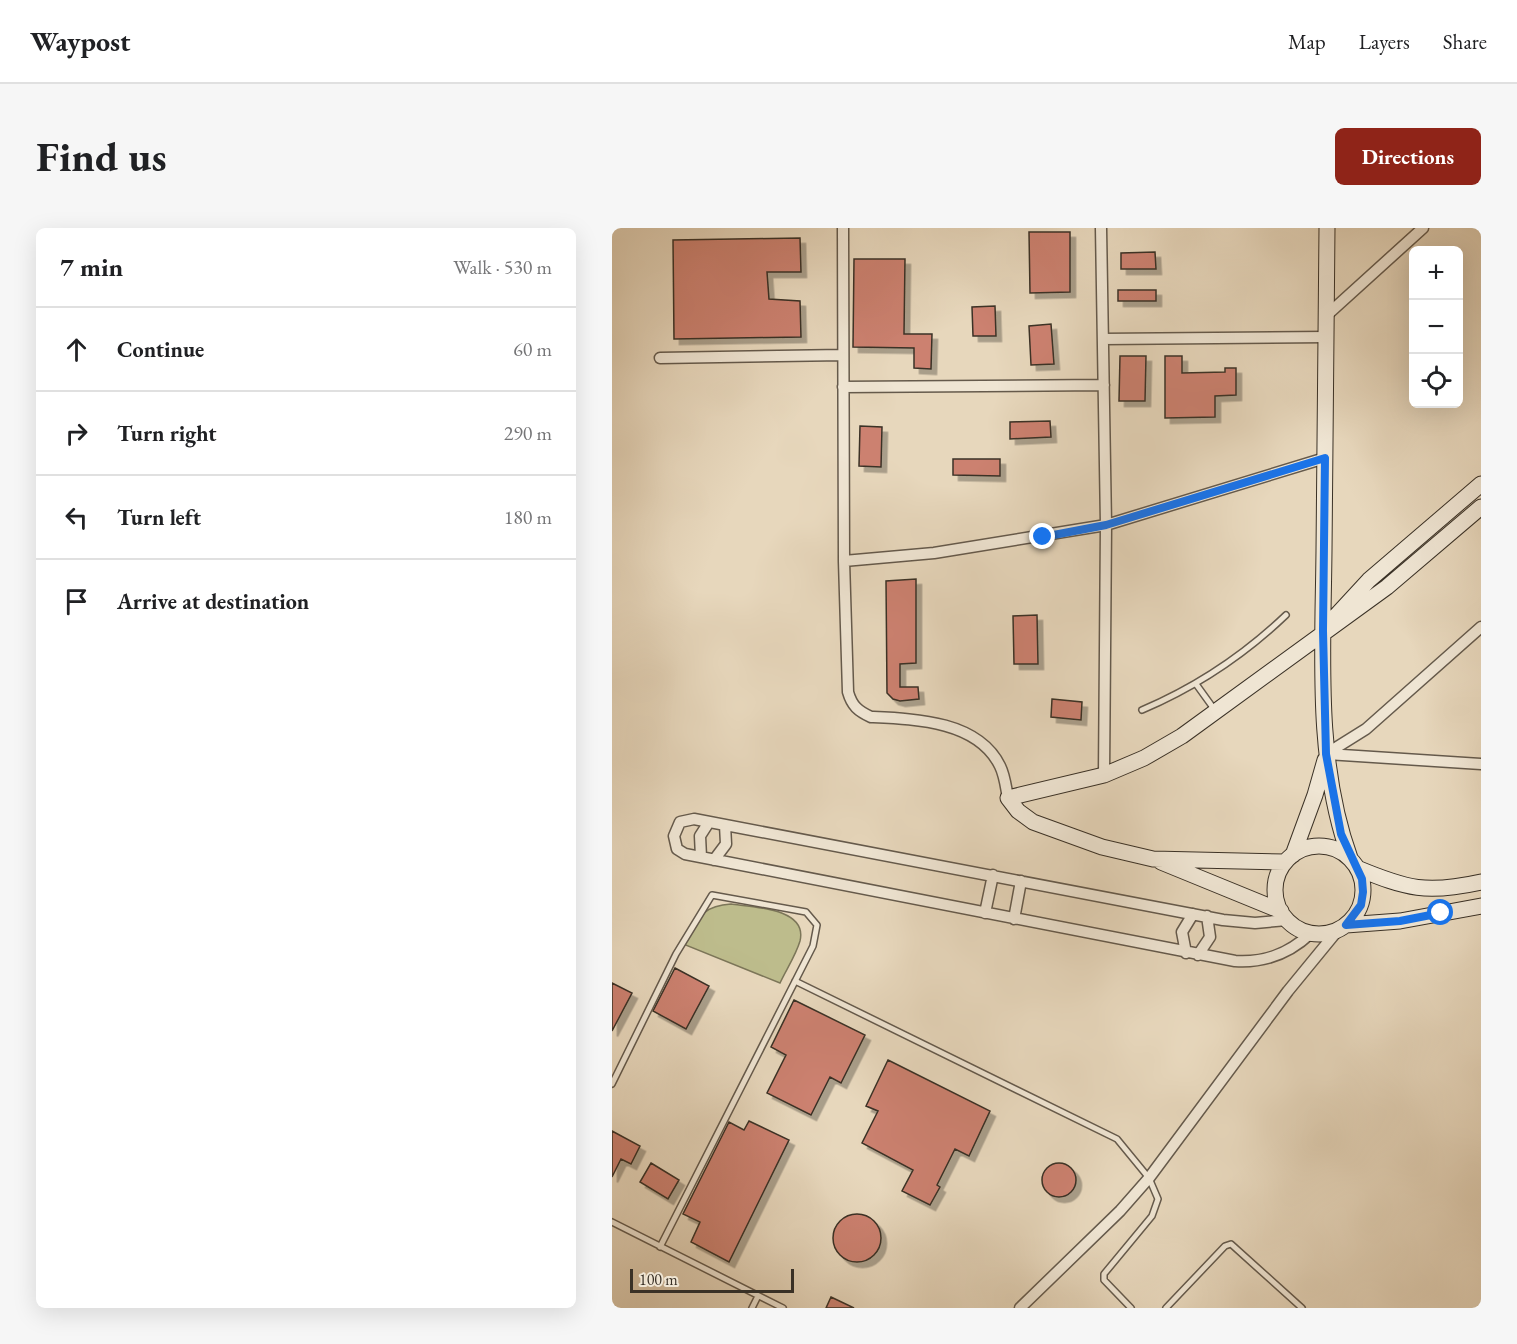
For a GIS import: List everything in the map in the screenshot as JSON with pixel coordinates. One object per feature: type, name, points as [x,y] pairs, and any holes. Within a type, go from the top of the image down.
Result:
[{"type":"street","points":[[843,228],[844,561],[848,692],[851,702],[859,712],[871,717],[957,728],[973,736],[988,748],[1001,768],[1008,798],[1018,811],[1033,822],[1102,847],[1153,859],[1284,915],[1298,928],[1311,933],[1325,934],[1342,927],[1400,921],[1481,906]]},
{"type":"street","points":[[1101,228],[1106,525],[1104,775]]},
{"type":"street","points":[[1020,1308],[1120,1211],[1149,1178],[1288,991],[1361,905],[1362,879],[1336,812],[1326,754],[1323,631],[1327,228]]},
{"type":"street","points":[[1327,315],[1423,228]]},
{"type":"street","points":[[1103,339],[1327,337]]},
{"type":"street","points":[[660,358],[843,355]]},
{"type":"street","points":[[843,387],[1104,385]]},
{"type":"street","points":[[844,561],[934,553],[1106,525],[1325,458]]},
{"type":"street","points":[[1323,631],[1369,579],[1481,484]]},
{"type":"street","points":[[1008,798],[1104,775],[1163,747],[1216,712],[1323,631],[1387,587],[1481,507]]},
{"type":"street","points":[[1284,915],[1275,886],[1315,795],[1326,754],[1366,729],[1481,627]]},
{"type":"street","points":[[1326,754],[1481,764]]},
{"type":"street","points":[[1284,915],[1247,922],[1193,914],[687,819],[680,822],[674,836],[674,844],[680,852],[700,857],[1235,961],[1263,961],[1289,951],[1311,933]]},
{"type":"street","points":[[700,857],[700,836],[710,822]]},
{"type":"street","points":[[714,860],[726,844],[725,825]]},
{"type":"street","points":[[1153,859],[1289,858],[1316,846],[1334,849],[1354,863],[1400,885],[1424,890],[1481,882]]},
{"type":"street","points":[[986,913],[993,875]]},
{"type":"street","points":[[1014,919],[1021,881]]},
{"type":"street","points":[[1186,953],[1182,932],[1193,914]]},
{"type":"street","points":[[1198,955],[1210,937],[1207,916]]},
{"type":"lane","points":[[1142,710],[1196,684],[1243,652],[1286,615]]},
{"type":"lane","points":[[1196,684],[1216,712]]},
{"type":"lane","points":[[612,1084],[676,954],[712,895],[806,912],[814,918],[817,934],[660,1247]]},
{"type":"lane","points":[[795,981],[1117,1139],[1149,1178],[1158,1199],[1157,1206],[1104,1274],[1104,1280],[1131,1308]]},
{"type":"lane","points":[[612,1222],[783,1308]]},
{"type":"lane","points":[[1166,1308],[1225,1246],[1231,1244],[1302,1308]]},
{"type":"lane","points":[[752,1308],[758,1296]]},
{"type":"shaded area","points":[[731,904],[776,911],[796,922],[800,930],[800,941],[780,983],[683,944],[706,911]]},
{"type":"building","points":[[1029,232],[1070,232],[1070,292],[1030,293]]},
{"type":"building","points":[[800,238],[801,272],[767,272],[769,299],[800,301],[801,337],[674,339],[673,240]]},
{"type":"building","points":[[1155,252],[1156,269],[1121,269],[1121,253]]},
{"type":"building","points":[[854,259],[905,259],[904,334],[932,334],[931,369],[914,368],[914,348],[853,347]]},
{"type":"building","points":[[1118,290],[1156,290],[1156,301],[1118,301]]},
{"type":"building","points":[[995,306],[996,336],[973,336],[972,307]]},
{"type":"building","points":[[1051,324],[1054,364],[1031,365],[1029,326]]},
{"type":"building","points":[[1120,356],[1146,356],[1145,401],[1119,401]]},
{"type":"building","points":[[1165,356],[1182,356],[1182,373],[1225,372],[1225,368],[1236,368],[1236,395],[1215,396],[1215,417],[1165,418]]},
{"type":"building","points":[[1050,421],[1051,437],[1010,439],[1010,422]]},
{"type":"building","points":[[860,426],[882,427],[881,467],[859,466]]},
{"type":"building","points":[[953,459],[1000,459],[1000,476],[953,475]]},
{"type":"building","points":[[916,579],[916,663],[900,664],[900,687],[918,687],[919,699],[900,701],[893,699],[887,693],[886,581]]},
{"type":"building","points":[[1037,615],[1038,664],[1014,664],[1013,616]]},
{"type":"building","points":[[1052,699],[1082,702],[1081,720],[1051,717]]},
{"type":"building","points":[[675,968],[709,986],[686,1029],[653,1011]]},
{"type":"building","points":[[612,983],[632,993],[612,1031]]},
{"type":"building","points":[[794,1000],[865,1035],[841,1083],[830,1077],[811,1115],[767,1093],[786,1055],[771,1047]]},
{"type":"building","points":[[888,1060],[990,1111],[969,1156],[955,1149],[930,1205],[902,1191],[913,1170],[862,1143],[878,1111],[866,1106]]},
{"type":"building","points":[[749,1121],[789,1140],[729,1262],[691,1242],[700,1222],[683,1214],[729,1122],[744,1130]]},
{"type":"building","points":[[612,1131],[640,1146],[631,1164],[621,1159],[612,1177]]},
{"type":"building","points":[[651,1163],[679,1180],[668,1199],[640,1182]]},
{"type":"building","points":[[1059,1163],[1071,1168],[1076,1180],[1071,1192],[1059,1197],[1047,1192],[1042,1180],[1047,1168]]},
{"type":"building","points":[[857,1214],[874,1221],[881,1238],[874,1255],[857,1262],[840,1255],[833,1238],[840,1221]]},
{"type":"building","points":[[831,1297],[854,1308],[826,1308]]},
{"type":"route","points":[[1043,537],[1106,525],[1325,458],[1323,631],[1326,754],[1341,834],[1350,858],[1362,879],[1363,892],[1361,905],[1346,925],[1400,921],[1441,913]]}]
